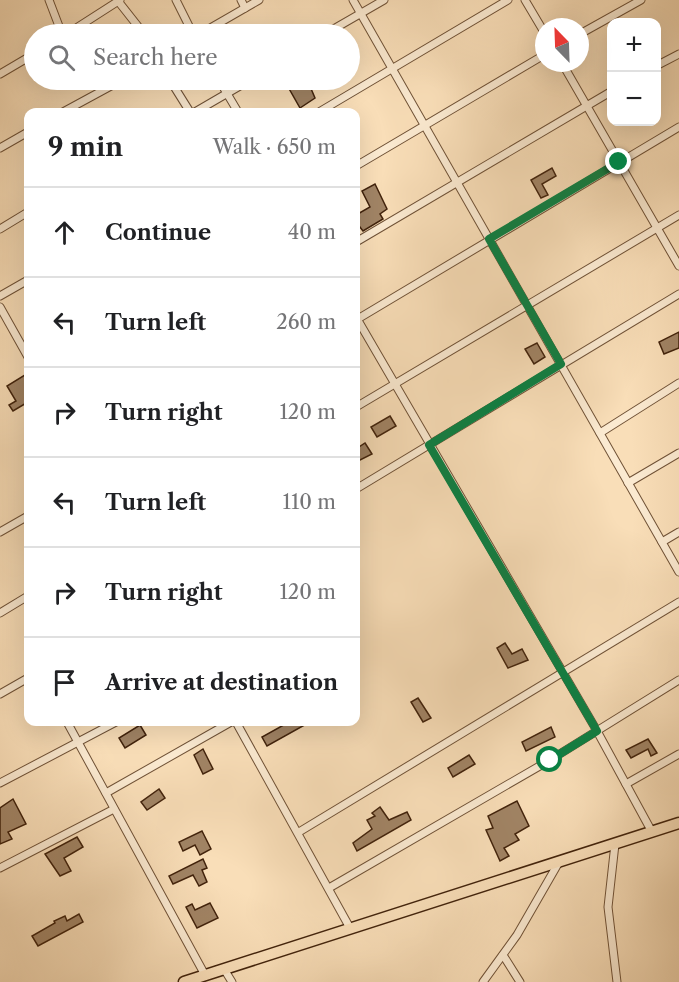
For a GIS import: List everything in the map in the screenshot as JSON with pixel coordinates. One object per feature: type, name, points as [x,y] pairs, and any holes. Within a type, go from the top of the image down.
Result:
[{"type":"main road","points":[[183,982],[679,823]]},
{"type":"street","points":[[49,0],[58,24]]},
{"type":"street","points":[[176,0],[188,24]]},
{"type":"street","points":[[241,0],[245,8]]},
{"type":"street","points":[[217,24],[259,0]]},
{"type":"street","points":[[353,0],[679,572]]},
{"type":"street","points":[[343,24],[384,0]]},
{"type":"street","points":[[360,89],[508,0]]},
{"type":"street","points":[[525,0],[536,18]]},
{"type":"street","points":[[589,29],[641,0]]},
{"type":"street","points":[[83,24],[119,1],[136,24]]},
{"type":"street","points":[[661,64],[679,54]]},
{"type":"street","points":[[0,74],[24,60]]},
{"type":"street","points":[[360,164],[535,60]]},
{"type":"street","points":[[567,72],[679,266]]},
{"type":"street","points":[[70,108],[104,90]]},
{"type":"street","points":[[176,90],[188,108]]},
{"type":"street","points":[[225,90],[236,108]]},
{"type":"street","points":[[202,108],[232,90]]},
{"type":"street","points":[[326,108],[358,90]]},
{"type":"street","points":[[360,240],[607,94]]},
{"type":"street","points":[[360,317],[679,127]]},
{"type":"street","points":[[0,148],[24,134]]},
{"type":"street","points":[[0,229],[24,214]]},
{"type":"street","points":[[360,405],[679,214]]},
{"type":"street","points":[[0,296],[24,282]]},
{"type":"street","points":[[360,487],[679,294]]},
{"type":"street","points":[[0,307],[24,349]]},
{"type":"street","points":[[360,326],[597,731],[651,832]]},
{"type":"street","points":[[600,433],[679,383]]},
{"type":"street","points":[[628,483],[679,453]]},
{"type":"street","points":[[0,532],[24,518]]},
{"type":"street","points":[[662,542],[679,532]]},
{"type":"street","points":[[0,613],[24,598]]},
{"type":"street","points":[[299,832],[679,602]]},
{"type":"street","points":[[0,694],[24,680]]},
{"type":"street","points":[[329,888],[597,731],[679,680]]},
{"type":"street","points":[[69,726],[205,975]]},
{"type":"street","points":[[0,783],[109,726]]},
{"type":"street","points":[[106,793],[224,726]]},
{"type":"street","points":[[238,726],[299,832],[350,928]]},
{"type":"street","points":[[626,784],[679,754]]},
{"type":"street","points":[[0,868],[114,809]]},
{"type":"street","points":[[615,844],[608,907],[617,982]]},
{"type":"street","points":[[483,982],[503,955],[559,862]]},
{"type":"street","points":[[503,955],[520,982]]},
{"type":"street","points":[[224,969],[232,982]]},
{"type":"building","points":[[290,90],[312,90],[315,98],[300,108]]},
{"type":"building","points":[[552,168],[556,176],[542,184],[548,195],[541,198],[531,180]]},
{"type":"building","points":[[375,184],[387,209],[380,214],[383,219],[363,231],[360,227],[360,213],[370,207],[362,191]]},
{"type":"building","points":[[679,332],[679,348],[664,354],[659,342]]},
{"type":"building","points":[[537,343],[545,357],[534,364],[525,349]]},
{"type":"building","points":[[24,375],[24,404],[13,411],[9,405],[16,401],[7,386]]},
{"type":"building","points":[[390,416],[396,426],[377,437],[371,427]]},
{"type":"building","points":[[365,443],[372,454],[360,460],[360,446]]},
{"type":"building","points":[[505,643],[512,654],[522,649],[528,660],[508,668],[497,648]]},
{"type":"building","points":[[418,698],[431,718],[423,722],[411,702]]},
{"type":"building","points":[[138,726],[146,735],[125,748],[119,738]]},
{"type":"building","points":[[282,726],[303,726],[267,746],[262,737]]},
{"type":"building","points":[[551,727],[555,737],[526,751],[522,742]]},
{"type":"building","points":[[648,739],[657,753],[651,756],[648,749],[631,758],[626,750]]},
{"type":"building","points":[[203,749],[213,769],[203,774],[194,755]]},
{"type":"building","points":[[469,755],[475,764],[453,777],[448,768]]},
{"type":"building","points":[[159,789],[165,798],[147,810],[141,802]]},
{"type":"building","points":[[13,799],[26,824],[8,832],[12,839],[0,844],[0,808]]},
{"type":"building","points":[[517,801],[529,826],[515,834],[519,840],[504,848],[509,856],[500,861],[486,830],[493,828],[488,816]]},
{"type":"building","points":[[380,807],[389,820],[407,812],[411,820],[357,851],[353,843],[372,829],[367,820],[375,816],[372,813]]},
{"type":"building","points":[[202,831],[211,849],[200,855],[195,845],[183,851],[179,842]]},
{"type":"building","points":[[77,837],[83,847],[64,858],[71,871],[60,876],[45,854]]},
{"type":"building","points":[[203,859],[207,868],[202,870],[207,882],[199,886],[193,875],[173,884],[169,876]]},
{"type":"building","points":[[210,903],[218,918],[197,928],[186,907],[192,904],[195,910]]},
{"type":"building","points":[[79,914],[83,922],[38,946],[32,936],[55,923],[54,921],[65,916],[67,921]]},
{"type":"route","points":[[550,760],[597,731],[429,445],[561,364],[489,239],[619,162]]}]
